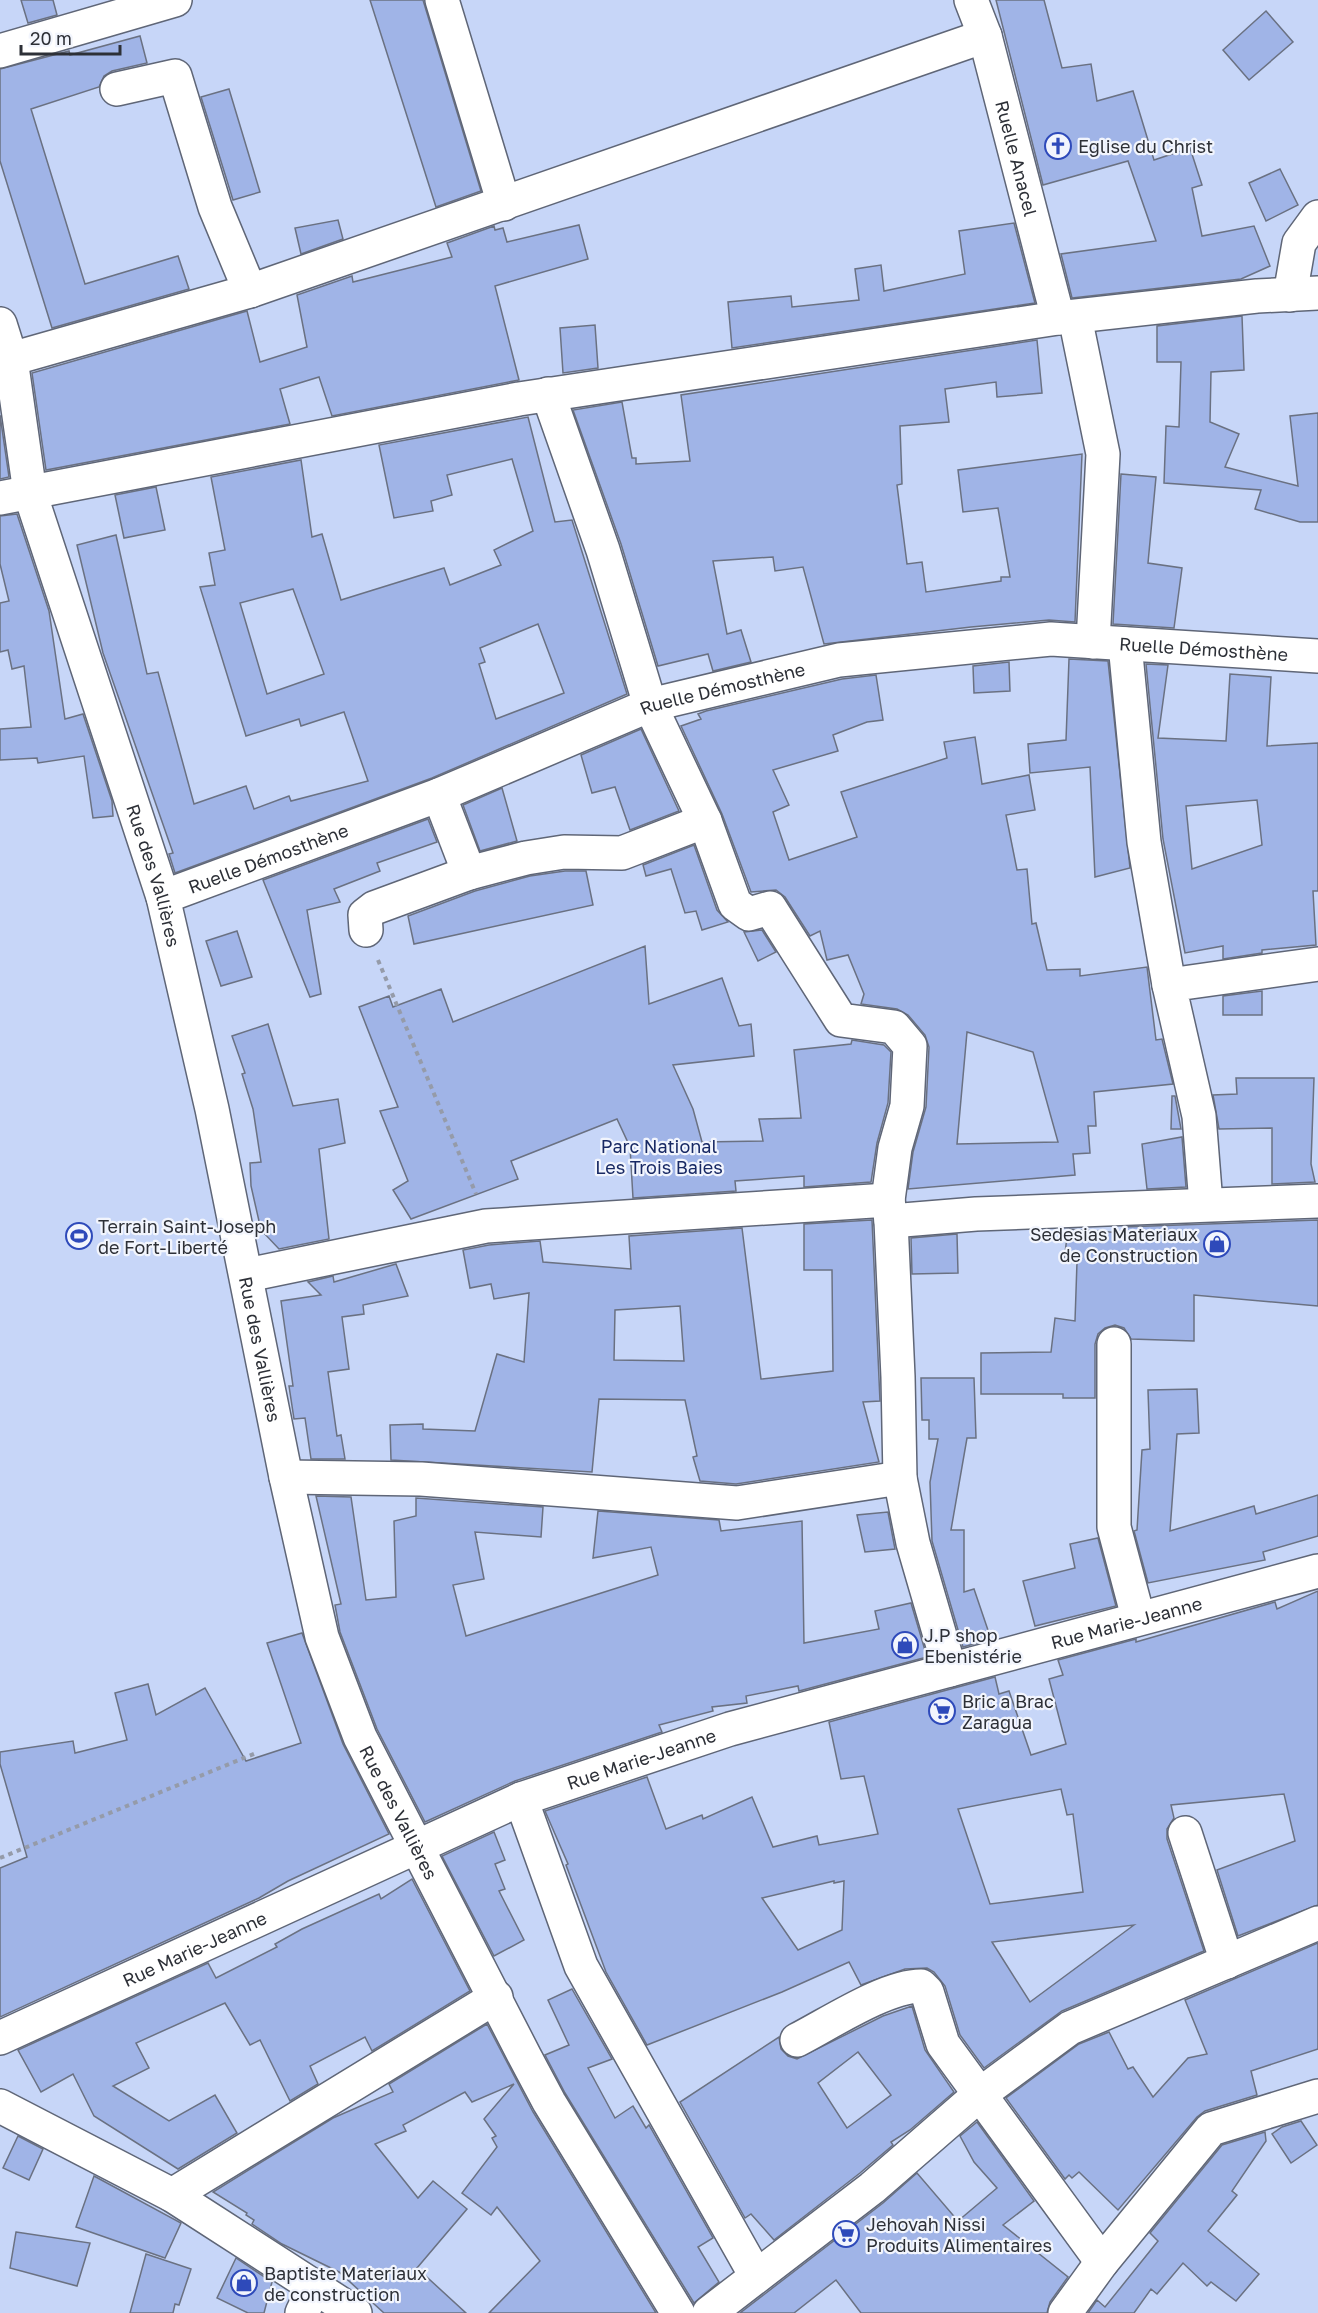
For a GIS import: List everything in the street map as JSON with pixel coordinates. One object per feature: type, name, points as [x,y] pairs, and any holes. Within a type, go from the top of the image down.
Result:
[{"type":"street","points":[[0,51],[175,0]]},
{"type":"street","points":[[442,0],[504,204]]},
{"type":"street","name":"Ruelle Anacel","points":[[971,0],[985,36],[1103,454],[1109,643],[1169,985],[1199,1116],[1206,1204]]},
{"type":"street","points":[[11,359],[250,291],[985,36]]},
{"type":"street","points":[[117,89],[175,76],[215,207],[250,291]]},
{"type":"street","points":[[15,495],[548,394],[1066,317],[1304,294],[1299,243],[1318,217]]},
{"type":"street","name":"Rue des Vallières","points":[[0,324],[11,359],[15,495],[163,897],[212,1109],[286,1477],[322,1637],[360,1737],[418,1845],[549,2103],[678,2313]]},
{"type":"street","points":[[548,394],[603,550],[650,705],[705,822],[735,904],[749,914],[770,908],[841,1020],[894,1027],[910,1046],[907,1106],[895,1148],[889,1211],[898,1377],[900,1478],[913,1543],[950,1670]]},
{"type":"street","name":"Ruelle Démosthène","points":[[163,897],[439,795],[650,705],[838,660],[1051,639],[1318,656]]},
{"type":"street","points":[[439,795],[469,873]]},
{"type":"street","points":[[366,930],[365,915],[374,908],[469,873],[526,858],[564,852],[622,853],[705,822]]},
{"type":"street","points":[[1169,985],[1318,964]]},
{"type":"street","points":[[247,1275],[486,1226],[889,1211],[976,1214],[1318,1201]]},
{"type":"street","points":[[1114,1344],[1114,1527],[1138,1617]]},
{"type":"street","points":[[286,1477],[421,1479],[737,1503],[900,1478]]},
{"type":"street","name":"Rue Marie-Jeanne","points":[[0,2038],[521,1799],[730,1729],[1138,1617],[1318,1571]]},
{"type":"street","points":[[521,1799],[581,1966],[756,2276]]},
{"type":"street","points":[[1185,1833],[1227,1962]]},
{"type":"street","points":[[708,2313],[872,2188],[979,2095],[1070,2028],[1318,1923]]},
{"type":"street","points":[[797,2040],[889,1992],[910,1986],[921,1986],[927,1992],[943,2044],[1102,2262]]},
{"type":"street","points":[[172,2195],[496,1997]]},
{"type":"street","points":[[1065,2313],[1102,2262],[1211,2129],[1318,2096]]},
{"type":"street","points":[[0,2106],[172,2195],[308,2301],[355,2313]]},
{"type":"path","points":[[366,930],[475,1192],[486,1226]]},
{"type":"path","points":[[0,1858],[255,1753]]},
{"type":"green space","name":"Parc National Les Trois Baies","points":[[0,0],[1318,0],[1318,2313],[0,2313]]},
{"type":"building","points":[[21,0],[53,0],[57,15],[28,23]]},
{"type":"building","points":[[370,0],[423,0],[481,191],[436,207]]},
{"type":"building","points":[[996,0],[1044,0],[1062,68],[1091,64],[1097,101],[1133,91],[1154,160],[1190,148],[1202,185],[1192,188],[1202,236],[1254,226],[1270,266],[1241,279],[1072,298],[1061,254],[1156,241],[1128,161],[1043,185]]},
{"type":"building","points":[[1266,11],[1293,42],[1249,80],[1223,50]]},
{"type":"building","points":[[140,36],[147,63],[112,71],[104,76],[99,87],[31,109],[85,284],[178,256],[189,289],[52,328],[0,161],[0,69],[69,51],[70,55]]},
{"type":"building","points":[[229,89],[260,192],[233,200],[201,97]]},
{"type":"building","points":[[1280,169],[1298,205],[1266,221],[1249,183]]},
{"type":"building","points":[[338,220],[343,239],[301,254],[295,228]]},
{"type":"building","points":[[1014,223],[1035,303],[732,348],[728,302],[791,296],[792,307],[859,300],[855,269],[881,265],[884,291],[965,274],[959,231]]},
{"type":"building","points":[[579,225],[588,259],[495,286],[519,380],[332,416],[319,377],[280,389],[290,424],[46,470],[32,373],[247,311],[260,362],[307,347],[297,295],[352,276],[353,282],[452,257],[447,243],[494,226],[495,230],[503,228],[507,242]]},
{"type":"building","points":[[1242,316],[1244,370],[1211,372],[1210,422],[1239,434],[1225,467],[1298,486],[1290,416],[1318,413],[1318,522],[1300,522],[1255,509],[1261,490],[1164,483],[1166,426],[1179,427],[1181,362],[1157,362],[1157,326]]},
{"type":"building","points":[[595,325],[598,368],[563,373],[560,328]]},
{"type":"building","points":[[1037,340],[1042,393],[997,397],[996,382],[945,389],[949,422],[900,426],[902,484],[897,485],[907,564],[922,562],[926,592],[1001,581],[1001,577],[1010,577],[998,508],[963,512],[958,470],[1082,454],[1075,622],[1049,620],[824,644],[803,567],[775,571],[773,557],[713,561],[727,634],[741,630],[751,662],[713,671],[708,654],[658,666],[621,544],[573,410],[622,402],[632,458],[636,458],[636,464],[690,461],[681,395]]},
{"type":"building","points":[[0,415],[9,477],[0,479]]},
{"type":"building","points":[[528,417],[555,522],[572,520],[627,694],[432,778],[175,873],[169,854],[173,853],[103,653],[77,545],[116,535],[147,674],[158,672],[194,804],[246,786],[254,809],[289,796],[291,801],[368,781],[344,712],[301,726],[299,719],[246,736],[200,587],[215,585],[209,553],[225,550],[211,477],[301,460],[312,537],[322,534],[341,600],[444,568],[450,585],[501,565],[494,550],[533,531],[512,459],[447,475],[452,495],[431,501],[433,511],[394,518],[379,445]],"holes":[[[293,589],[324,674],[267,694],[240,603]],[[538,624],[564,693],[496,719],[479,664],[485,662],[480,648]]]},
{"type":"building","points":[[1121,474],[1156,477],[1148,563],[1182,568],[1174,628],[1113,624]]},
{"type":"building","points":[[156,487],[165,530],[124,538],[115,495]]},
{"type":"building","points":[[17,514],[49,611],[65,719],[83,714],[112,801],[113,816],[93,818],[84,756],[38,763],[37,758],[0,760],[0,729],[31,727],[24,666],[12,669],[8,650],[0,652],[0,603],[9,601],[0,564],[0,516]]},
{"type":"building","points":[[1069,659],[1108,661],[1130,868],[1095,877],[1090,767],[1030,773],[1028,744],[1066,740]]},
{"type":"building","points":[[1009,662],[1010,691],[974,693],[973,666]]},
{"type":"building","points":[[1146,664],[1168,665],[1158,738],[1226,741],[1230,674],[1271,677],[1267,746],[1318,743],[1318,891],[1313,891],[1316,945],[1262,950],[1262,953],[1223,959],[1223,946],[1185,953],[1163,839]],"holes":[[[1257,800],[1262,845],[1192,869],[1186,806]]]},
{"type":"building","points":[[876,675],[883,720],[867,722],[833,735],[838,751],[773,770],[789,805],[773,812],[789,860],[857,837],[841,792],[947,758],[944,742],[975,737],[982,784],[1029,775],[1035,810],[1006,815],[1017,870],[1027,869],[1032,924],[1036,923],[1047,970],[1080,969],[1080,976],[1147,967],[1156,1040],[1162,1039],[1173,1084],[1094,1092],[1096,1126],[1088,1126],[1090,1153],[1073,1154],[1075,1175],[908,1189],[913,1152],[926,1107],[929,1047],[925,1035],[908,1015],[897,1009],[861,1004],[864,994],[848,955],[827,960],[820,931],[810,936],[785,897],[776,890],[751,892],[722,814],[681,726],[701,719],[698,714],[706,711],[842,679]],"holes":[[[967,1032],[1033,1052],[1058,1142],[957,1144]]]},
{"type":"building","points":[[641,729],[679,811],[630,830],[615,787],[592,793],[581,755]]},
{"type":"building","points":[[502,788],[517,841],[480,851],[463,805]]},
{"type":"building","points":[[428,819],[437,842],[377,863],[380,871],[334,889],[340,902],[307,910],[321,994],[310,997],[263,880]]},
{"type":"building","points":[[694,845],[717,910],[728,922],[702,930],[696,911],[685,913],[671,869],[646,876],[643,865]]},
{"type":"building","points":[[565,871],[586,871],[593,905],[414,944],[408,916],[475,891],[530,876]]},
{"type":"building","points":[[762,930],[776,952],[758,961],[744,932]]},
{"type":"building","points":[[237,931],[252,977],[221,986],[206,941]]},
{"type":"building","points":[[645,946],[649,1004],[722,978],[739,1026],[751,1024],[754,1056],[673,1065],[693,1109],[702,1142],[763,1141],[759,1119],[801,1118],[794,1050],[851,1044],[852,1040],[884,1045],[891,1052],[888,1103],[877,1143],[871,1182],[804,1187],[804,1176],[735,1181],[736,1191],[633,1198],[630,1147],[617,1119],[511,1161],[518,1179],[411,1219],[393,1190],[408,1181],[380,1111],[398,1107],[359,1007],[389,996],[393,1007],[441,989],[453,1022]]},
{"type":"building","points":[[1262,991],[1262,1015],[1223,1015],[1223,996]]},
{"type":"building","points":[[268,1024],[293,1106],[338,1099],[345,1143],[319,1149],[329,1239],[279,1249],[261,1230],[251,1186],[250,1163],[261,1162],[253,1109],[242,1074],[245,1073],[232,1036]]},
{"type":"building","points":[[1236,1078],[1314,1078],[1311,1164],[1315,1182],[1272,1184],[1272,1128],[1219,1129],[1213,1095],[1237,1094]]},
{"type":"building","points":[[1172,1096],[1175,1096],[1181,1129],[1171,1129]]},
{"type":"building","points":[[1182,1137],[1186,1187],[1147,1189],[1142,1144]]},
{"type":"building","points":[[872,1220],[880,1401],[863,1402],[879,1462],[736,1484],[700,1481],[693,1457],[697,1456],[685,1400],[599,1399],[592,1472],[391,1460],[390,1425],[423,1424],[423,1429],[475,1431],[497,1354],[524,1362],[529,1293],[494,1299],[491,1284],[470,1288],[463,1250],[489,1245],[540,1241],[543,1262],[631,1269],[629,1236],[742,1228],[761,1379],[833,1371],[832,1270],[804,1270],[804,1224]],"holes":[[[680,1306],[684,1361],[614,1360],[615,1310]]]},
{"type":"building","points":[[1318,1220],[1318,1306],[1194,1295],[1194,1341],[1131,1339],[1124,1328],[1115,1325],[1105,1328],[1098,1334],[1095,1344],[1095,1398],[1063,1398],[1063,1394],[981,1394],[981,1353],[1051,1352],[1055,1318],[1075,1321],[1077,1262],[1064,1261],[1068,1229],[1123,1233],[1123,1227]]},
{"type":"building","points":[[957,1234],[958,1273],[912,1274],[911,1238]]},
{"type":"building","points":[[396,1264],[408,1296],[363,1305],[364,1314],[342,1317],[349,1369],[328,1372],[337,1436],[341,1435],[345,1459],[311,1459],[305,1418],[294,1419],[289,1386],[293,1386],[281,1301],[321,1295],[308,1282],[333,1276],[334,1282]]},
{"type":"building","points":[[921,1378],[974,1378],[976,1438],[967,1438],[951,1530],[964,1530],[964,1592],[974,1589],[991,1639],[963,1647],[932,1541],[930,1482],[938,1439],[929,1439],[929,1420],[922,1420]]},
{"type":"building","points":[[1197,1389],[1199,1433],[1177,1434],[1170,1531],[1254,1506],[1256,1514],[1318,1495],[1318,1536],[1263,1552],[1265,1560],[1148,1583],[1134,1531],[1137,1530],[1142,1450],[1150,1449],[1148,1390]]},
{"type":"building","points":[[316,1496],[351,1497],[366,1600],[396,1597],[394,1521],[416,1516],[416,1498],[543,1507],[541,1537],[475,1532],[484,1579],[453,1585],[466,1636],[658,1575],[651,1547],[593,1558],[598,1511],[719,1520],[721,1531],[802,1521],[804,1643],[879,1629],[875,1611],[911,1603],[927,1657],[799,1691],[798,1686],[746,1696],[747,1703],[712,1707],[713,1711],[659,1725],[662,1732],[515,1781],[425,1822],[377,1729],[340,1632],[335,1605],[341,1604]]},
{"type":"building","points":[[888,1512],[895,1549],[865,1552],[857,1515]]},
{"type":"building","points":[[1098,1538],[1116,1606],[1035,1626],[1023,1581],[1075,1568],[1070,1544]]},
{"type":"building","points":[[1318,1591],[1318,1905],[1238,1936],[1217,1870],[1295,1841],[1284,1794],[1171,1805],[1174,1818],[1167,1829],[1167,1839],[1204,1951],[1062,2011],[984,2068],[960,2035],[945,1986],[934,1972],[927,1968],[905,1969],[861,1985],[849,1962],[782,1992],[647,2045],[606,1972],[566,1865],[568,1864],[545,1811],[647,1777],[666,1829],[702,1815],[703,1819],[752,1797],[773,1847],[817,1836],[819,1845],[878,1834],[864,1776],[841,1779],[829,1722],[995,1677],[999,1694],[1009,1691],[1031,1755],[1066,1744],[1049,1679],[1063,1675],[1058,1660],[1136,1639],[1136,1642],[1275,1602],[1277,1609]],"holes":[[[1061,1789],[1067,1815],[1073,1814],[1083,1892],[990,1904],[958,1809]],[[834,1881],[834,1883],[844,1881],[842,1930],[798,1950],[762,1898]],[[1134,1925],[1030,2002],[992,1942]]]},
{"type":"building","points":[[302,1633],[343,1744],[389,1834],[288,1881],[259,1898],[0,2017],[0,1868],[27,1857],[0,1764],[0,1752],[73,1741],[75,1753],[127,1740],[115,1693],[148,1684],[156,1715],[205,1688],[246,1761],[301,1743],[267,1643]]},
{"type":"building","points":[[494,1832],[505,1860],[495,1864],[505,1889],[499,1891],[524,1940],[494,1956],[442,1856]]},
{"type":"building","points":[[412,1879],[470,1991],[372,2051],[365,2037],[310,2066],[318,2084],[290,2101],[260,2040],[250,2045],[225,2003],[136,2043],[149,2068],[113,2086],[169,2121],[215,2095],[237,2133],[178,2169],[94,2116],[73,2074],[41,2092],[18,2050],[208,1963],[216,1978],[277,1947],[275,1944],[302,1929],[379,1894],[381,1899]]},
{"type":"building","points":[[1318,1943],[1318,2049],[1251,2071],[1257,2095],[1205,2111],[1197,2117],[1118,2210],[1079,2172],[1072,2178],[1069,2175],[1065,2179],[1006,2098],[1079,2044],[1109,2032],[1128,2069],[1133,2067],[1153,2097],[1188,2058],[1207,2054],[1185,2000]]},
{"type":"building","points":[[572,1989],[612,2059],[588,2068],[615,2118],[633,2106],[646,2128],[649,2125],[713,2238],[698,2247],[719,2282],[694,2303],[565,2093],[545,2055],[569,2045],[548,2000]]},
{"type":"building","points":[[912,2006],[925,2050],[954,2092],[910,2130],[891,2142],[893,2145],[860,2173],[774,2240],[751,2214],[745,2218],[680,2102],[779,2037],[781,2049],[788,2056],[797,2059],[883,2016]],"holes":[[[858,2052],[891,2095],[847,2128],[818,2083]]]},
{"type":"building","points":[[487,2024],[533,2112],[656,2313],[489,2313],[540,2261],[497,2207],[491,2215],[462,2193],[497,2147],[492,2138],[496,2136],[484,2119],[514,2084],[472,2102],[465,2092],[403,2125],[406,2131],[375,2144],[418,2198],[433,2181],[467,2209],[417,2268],[466,2313],[384,2313],[339,2272],[282,2244],[252,2224],[254,2220],[246,2215],[247,2213],[213,2192],[333,2118],[393,2092],[389,2084]]},
{"type":"building","points":[[1301,2121],[1317,2145],[1291,2163],[1272,2134],[1282,2127]]},
{"type":"building","points":[[977,2122],[1034,2201],[1003,2225],[1068,2277],[1050,2302],[1047,2313],[861,2313],[836,2280],[794,2313],[740,2313],[883,2203],[917,2173],[958,2221],[997,2188],[974,2162],[960,2136]]},
{"type":"building","points":[[1265,2132],[1266,2141],[1232,2191],[1237,2195],[1208,2231],[1259,2274],[1236,2301],[1211,2282],[1207,2286],[1183,2263],[1157,2294],[1151,2289],[1134,2313],[1088,2313],[1097,2300],[1105,2307],[1158,2241],[1150,2233],[1222,2145]]},
{"type":"building","points":[[18,2136],[43,2149],[29,2180],[3,2168]]},
{"type":"building","points":[[94,2176],[181,2223],[165,2258],[76,2227]]},
{"type":"building","points":[[16,2232],[90,2243],[77,2286],[10,2268]]},
{"type":"building","points":[[146,2254],[191,2269],[179,2305],[175,2304],[173,2313],[130,2313]]},
{"type":"building","points":[[236,2258],[272,2282],[264,2313],[248,2313],[217,2298]]},
{"type":"place","name":"Eglise du Christ","points":[[1058,146]]},
{"type":"place","name":"Terrain Saint-Joseph de Fort-Liberté","points":[[79,1236]]},
{"type":"place","name":"Sedesias Materiaux de Construction","points":[[1217,1244]]},
{"type":"place","name":"J.P shop Ebenistérie","points":[[905,1645]]},
{"type":"place","name":"Bric a Brac Zaragua","points":[[942,1711]]},
{"type":"place","name":"Jehovah Nissi Produits Alimentaires","points":[[846,2234]]},
{"type":"place","name":"Baptiste Materiaux de construction","points":[[244,2283]]}]
